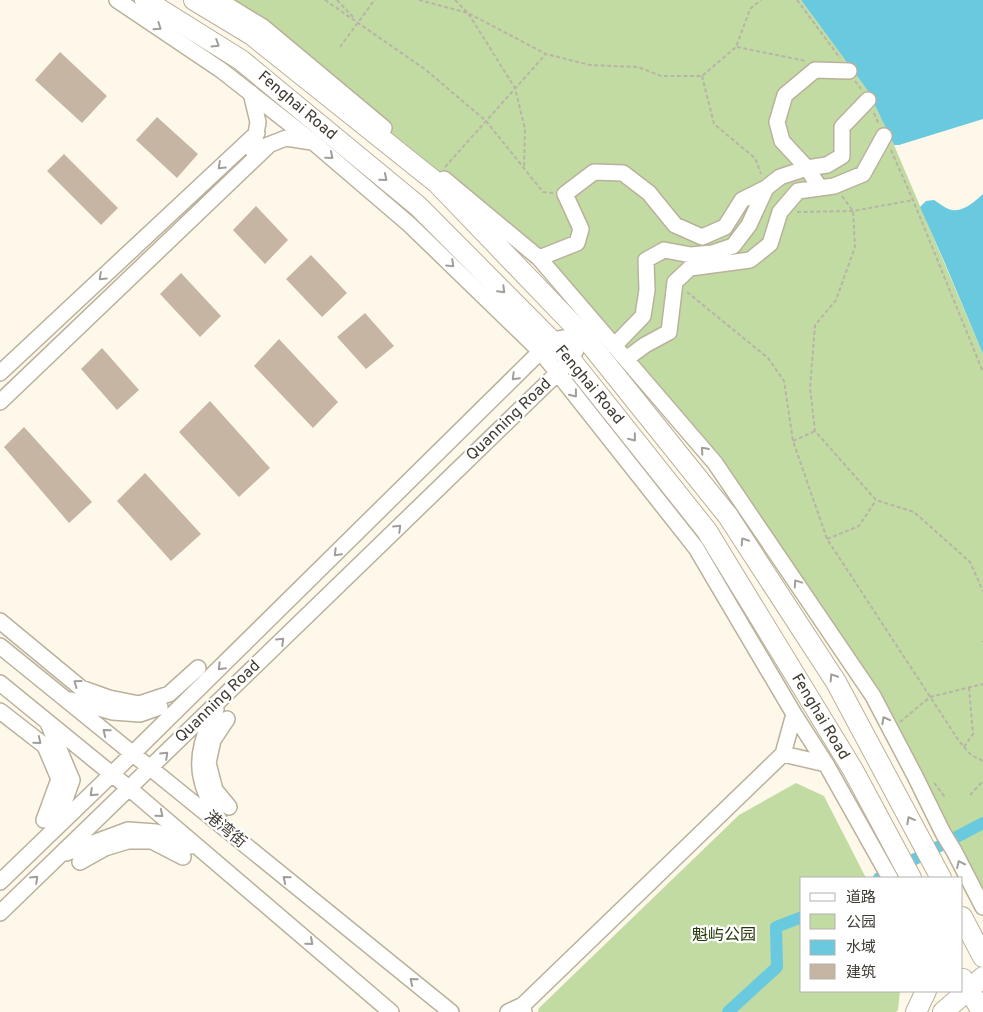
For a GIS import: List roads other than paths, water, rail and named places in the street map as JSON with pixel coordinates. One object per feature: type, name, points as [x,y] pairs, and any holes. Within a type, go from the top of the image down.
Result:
[{"type":"main road","name":"Fenghai Road","points":[[145,0],[241,60],[418,206],[564,366],[708,531],[853,770],[910,877]]},
{"type":"main road","name":"Fenghai Road","points":[[194,0],[252,35],[436,183],[583,335],[728,516],[836,682],[940,877]]},
{"type":"main road","points":[[963,919],[983,957]]},
{"type":"main road","points":[[971,981],[982,1012]]},
{"type":"main road","points":[[916,1012],[926,992]]},
{"type":"main road","points":[[943,1012],[961,992]]},
{"type":"street","points":[[117,0],[221,70],[314,142],[546,346],[583,335]]},
{"type":"street","points":[[220,0],[263,27],[539,258],[715,463],[873,696],[939,826],[983,907]]},
{"type":"street","points":[[827,187],[782,141],[777,122],[785,95],[815,70],[849,71]]},
{"type":"street","points":[[251,93],[258,122],[253,151]]},
{"type":"street","points":[[539,258],[577,243],[581,229],[565,194],[594,172],[623,174],[649,193],[675,225],[702,237],[725,227],[742,200],[766,188],[780,177],[807,168],[827,165],[842,156],[842,127],[868,100]]},
{"type":"street","points":[[0,373],[256,133]]},
{"type":"street","points":[[626,359],[645,345],[669,332],[675,282],[690,268],[750,260],[770,244],[780,212],[798,191],[827,187],[863,174],[884,136]]},
{"type":"street","points":[[0,389],[253,151],[286,138],[314,142]]},
{"type":"street","points":[[0,402],[269,145]]},
{"type":"street","points":[[614,346],[642,316],[647,290],[646,260],[664,250],[691,255],[712,253],[733,246],[749,225],[766,188]]},
{"type":"street","name":"Quanning Road","points":[[0,913],[564,366],[583,335]]},
{"type":"street","name":"Quanning Road","points":[[0,882],[49,825],[112,774],[133,754],[546,346]]},
{"type":"street","points":[[564,366],[696,548],[794,714],[826,764],[889,877]]},
{"type":"street","points":[[0,621],[82,688],[109,698],[139,704],[169,694],[198,668]]},
{"type":"street","name":"港湾街","points":[[0,646],[452,1011]]},
{"type":"street","name":"港湾街","points":[[0,684],[130,789],[391,1012]]},
{"type":"street","points":[[64,698],[113,712],[140,714],[194,694]]},
{"type":"street","points":[[219,701],[204,734],[199,760],[202,782],[223,828]]},
{"type":"street","points":[[0,711],[45,746],[59,779],[49,825]]},
{"type":"street","points":[[508,1012],[524,1008],[783,754],[794,714]]},
{"type":"street","points":[[227,719],[213,740],[208,763],[215,790],[229,807]]},
{"type":"street","points":[[47,722],[72,780],[49,825]]},
{"type":"street","points":[[783,754],[826,764]]},
{"type":"street","points":[[60,856],[128,830],[156,832],[201,850]]},
{"type":"street","points":[[80,862],[106,848],[128,841],[152,842],[183,857]]},
{"type":"water","points":[[801,0],[983,0],[983,119],[894,145],[868,91]]},
{"type":"water","points":[[983,194],[983,354],[920,207],[926,201],[934,200],[950,209],[961,209]]},
{"type":"waterway","points":[[881,877],[983,823]]},
{"type":"waterway","points":[[728,1012],[777,967],[776,927],[800,918]]},
{"type":"park label","name":"魁屿公园","points":[[724,936]]}]
